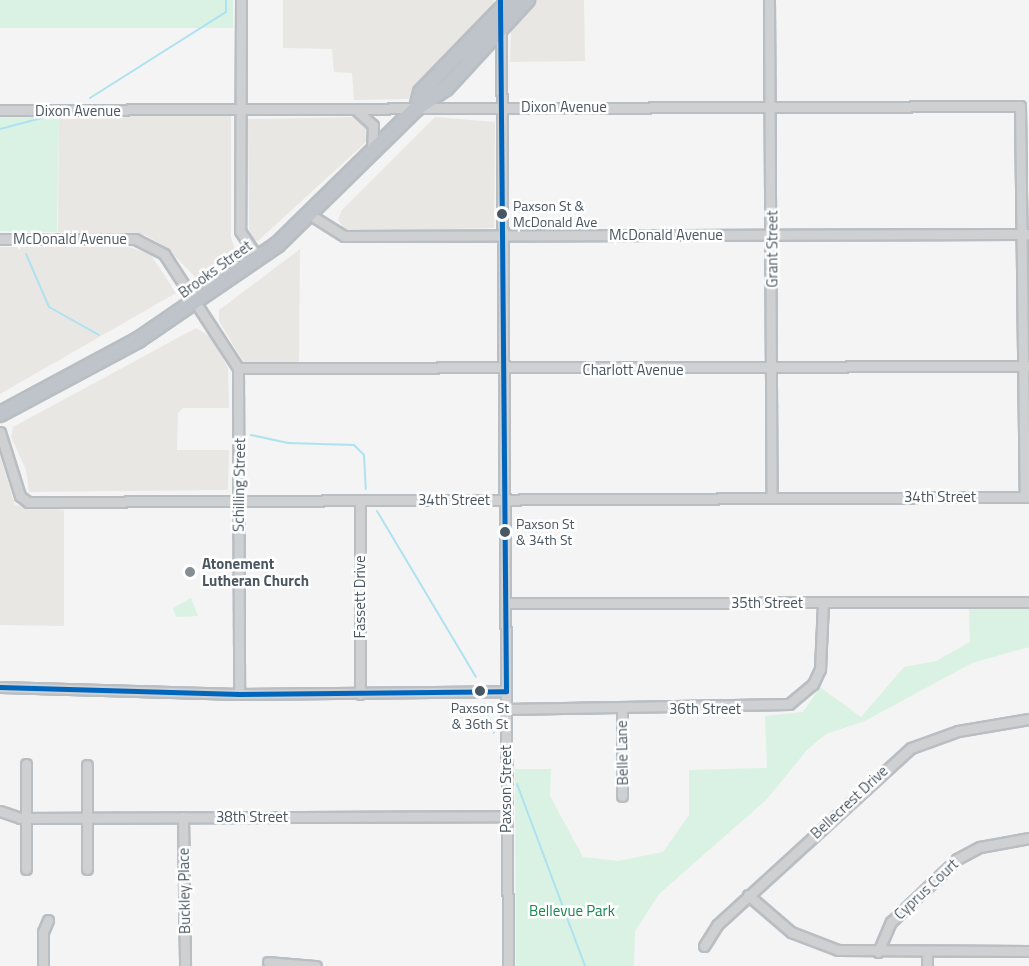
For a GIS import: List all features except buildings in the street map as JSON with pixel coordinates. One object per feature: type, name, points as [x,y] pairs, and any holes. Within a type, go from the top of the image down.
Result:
[{"type":"highway","name":"Brooks Street","points":[[417,108],[422,92],[500,6],[510,0]]},
{"type":"highway","name":"Brooks Street","points":[[0,414],[121,351],[258,258],[309,214],[417,108],[446,88],[526,0]]},
{"type":"street","points":[[241,0],[240,231],[258,258]]},
{"type":"street","name":"Grant Street","points":[[770,0],[772,498]]},
{"type":"street","name":"Paxson Street","points":[[500,6],[504,236],[505,816],[508,966]]},
{"type":"street","name":"Dixon Avenue","points":[[0,110],[239,111],[502,107],[1020,106],[1026,234]]},
{"type":"street","points":[[356,109],[373,125],[371,155]]},
{"type":"street","name":"McDonald Avenue","points":[[309,214],[344,236],[1026,234]]},
{"type":"street","points":[[1026,234],[1027,497]]},
{"type":"street","name":"McDonald Avenue","points":[[0,239],[135,239],[164,254],[199,300],[238,368]]},
{"type":"street","name":"Charlott Avenue","points":[[238,368],[504,370],[1026,366]]},
{"type":"street","name":"Schilling Street","points":[[238,368],[239,694]]},
{"type":"street","name":"34th Street","points":[[0,432],[20,496],[28,502],[1027,497]]},
{"type":"street","name":"Fassett Drive","points":[[360,501],[360,694]]},
{"type":"street","name":"35th Street","points":[[505,603],[1029,602]]},
{"type":"street","name":"36th Street","points":[[506,709],[622,709],[789,704],[813,684],[820,669],[822,604]]},
{"type":"street","points":[[0,687],[239,694],[506,692]]},
{"type":"street","name":"Belle Lane","points":[[622,709],[622,796]]},
{"type":"street","name":"Bellecrest Drive","points":[[704,946],[748,896],[911,748],[958,731],[1029,719]]},
{"type":"street","points":[[26,764],[26,870]]},
{"type":"street","points":[[87,765],[87,869]]},
{"type":"street","name":"38th Street","points":[[0,811],[26,818],[505,816]]},
{"type":"street","name":"Buckley Place","points":[[183,817],[185,966]]},
{"type":"street","name":"Cyprus Court","points":[[878,952],[891,922],[957,859],[980,846],[1029,838]]},
{"type":"street","points":[[748,896],[804,938],[838,950],[927,953],[1029,951]]},
{"type":"street","points":[[43,966],[42,932],[48,920]]},
{"type":"street","points":[[927,953],[927,966]]},
{"type":"street","points":[[268,962],[316,966]]},
{"type":"shaded area","points":[[283,0],[494,0],[493,12],[409,99],[354,100],[352,73],[334,72],[332,49],[283,48]]},
{"type":"shaded area","points":[[535,0],[584,0],[585,61],[510,62],[511,29]]},
{"type":"shaded area","points":[[59,116],[231,116],[231,237],[237,257],[200,282],[166,247],[145,235],[58,232]]},
{"type":"shaded area","points":[[358,117],[372,133],[365,143],[258,241],[249,238],[248,119]]},
{"type":"shaded area","points":[[435,117],[495,122],[494,228],[345,231],[338,219],[342,210]]},
{"type":"shaded area","points":[[0,247],[130,247],[151,255],[176,293],[0,394]]},
{"type":"shaded area","points":[[300,249],[299,362],[244,363],[219,321],[219,310]]},
{"type":"shaded area","points":[[196,328],[211,337],[228,368],[229,408],[183,408],[178,413],[177,450],[229,450],[228,490],[29,492],[26,470],[11,437],[13,427]]},
{"type":"shaded area","points":[[0,455],[15,505],[64,510],[64,626],[0,625]]},
{"type":"green space","points":[[0,0],[233,0],[233,28],[0,28]]},
{"type":"green space","points":[[0,115],[59,116],[57,232],[0,231]]},
{"type":"green space","points":[[191,598],[198,616],[176,617],[173,608]]},
{"type":"green space","name":"Bellevue Park","points":[[969,609],[1029,609],[1029,647],[972,663],[865,721],[826,734],[807,750],[767,799],[659,894],[635,931],[634,966],[516,966],[515,769],[551,769],[550,796],[583,857],[618,861],[663,852],[689,815],[689,770],[767,768],[765,716],[803,712],[820,687],[861,717],[904,667],[936,661],[970,642]]},
{"type":"waterway","points":[[90,98],[226,12],[226,0]]},
{"type":"waterway","points":[[0,129],[45,117]]},
{"type":"waterway","points":[[26,254],[49,307],[99,335]]},
{"type":"waterway","points":[[251,435],[288,443],[354,445],[364,455],[366,489]]},
{"type":"waterway","points":[[377,511],[476,677]]},
{"type":"waterway","points":[[485,704],[494,733]]},
{"type":"waterway","points":[[517,784],[585,966]]},
{"type":"transit line","points":[[0,687],[239,694],[506,691],[500,0]]},
{"type":"place","name":"Paxson St & McDonald Ave","points":[[502,214]]},
{"type":"place","name":"Paxson St & 34th St","points":[[505,532]]},
{"type":"place","name":"Atonement Lutheran Church","points":[[190,572]]},
{"type":"place","name":"Paxson St & 36th St","points":[[480,691]]}]
